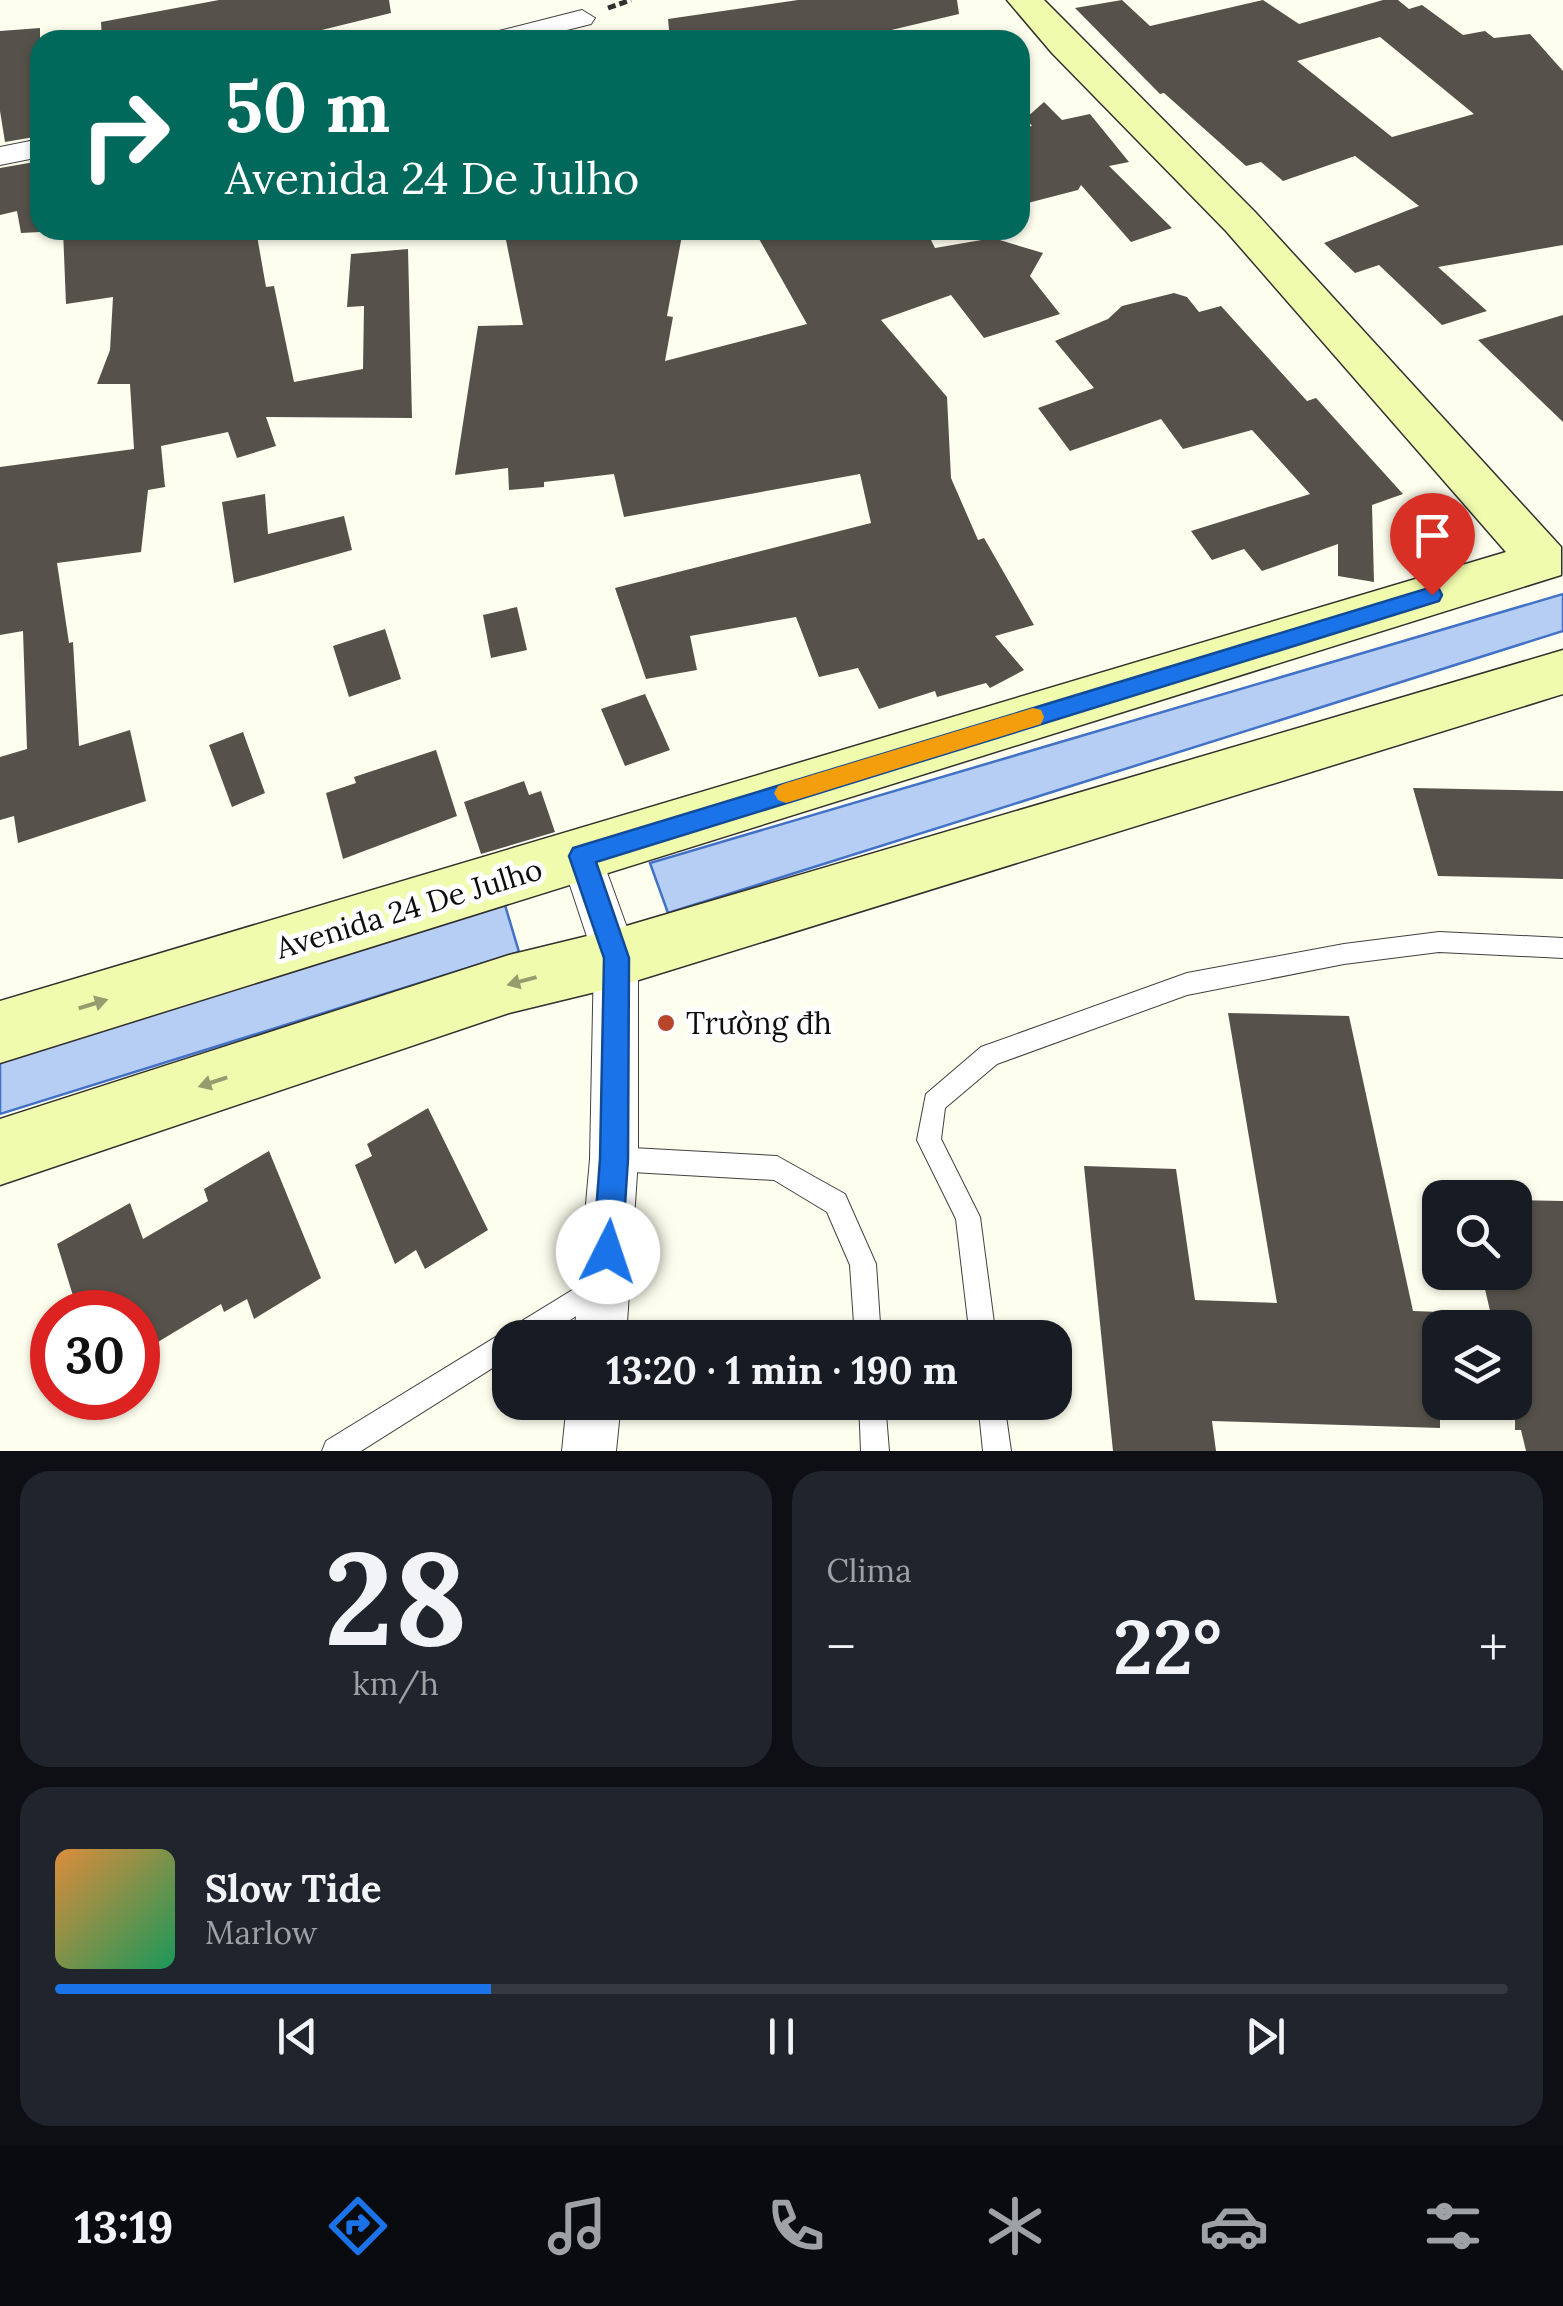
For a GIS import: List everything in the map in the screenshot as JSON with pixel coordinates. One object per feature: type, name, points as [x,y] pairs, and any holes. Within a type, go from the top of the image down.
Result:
[{"type":"street","points":[[1024,0],[1054,36],[1196,175],[1553,558]]},
{"type":"street","points":[[535,30],[582,18]]},
{"type":"street","points":[[0,156],[30,150]]},
{"type":"street","name":"Avenida 24 De Julho","points":[[0,1032],[1553,558]]},
{"type":"street","points":[[0,1152],[510,984],[616,958],[1563,672]]},
{"type":"street","points":[[581,856],[616,958],[614,1159],[602,1320]]},
{"type":"street","points":[[589,1451],[592,1420]]},
{"type":"lane","points":[[981,1320],[968,1217],[929,1140],[934,1102],[989,1054],[1187,984],[1344,954],[1439,942],[1563,948]]},
{"type":"lane","points":[[614,1159],[778,1168],[836,1203],[863,1264],[867,1320]]},
{"type":"lane","points":[[547,1320],[606,1283]]},
{"type":"lane","points":[[336,1451],[492,1353]]},
{"type":"lane","points":[[873,1420],[875,1451]]},
{"type":"lane","points":[[993,1420],[997,1451]]},
{"type":"water","points":[[1563,594],[1563,631],[668,913],[650,863]]},
{"type":"water","points":[[502,895],[519,952],[0,1114],[0,1057]]},
{"type":"building","points":[[219,0],[389,0],[391,13],[322,30],[101,30],[101,22]]},
{"type":"building","points":[[798,0],[957,0],[959,14],[891,30],[669,30],[668,19]]},
{"type":"building","points":[[1122,0],[1150,26],[1263,0],[1299,24],[1383,0],[1398,0],[1409,9],[1422,5],[1463,35],[1485,31],[1494,38],[1530,34],[1563,71],[1563,245],[1438,267],[1487,311],[1442,325],[1379,265],[1355,273],[1324,243],[1419,206],[1355,156],[1283,181],[1261,162],[1246,166],[1164,93],[1160,94],[1075,8]],"holes":[[[1380,37],[1474,114],[1392,137],[1297,61]]]},
{"type":"building","points":[[40,28],[30,30],[30,138],[5,142],[0,111],[0,31]]},
{"type":"building","points":[[1044,102],[1062,120],[1090,114],[1129,162],[1109,166],[1172,228],[1131,242],[1081,185],[1078,190],[1030,202],[1030,114]]},
{"type":"building","points":[[30,163],[30,233],[21,233],[17,211],[0,215],[0,168]]},
{"type":"building","points":[[63,240],[258,240],[266,287],[274,286],[294,382],[363,369],[364,306],[347,307],[351,254],[408,249],[412,418],[266,417],[276,446],[237,458],[228,432],[161,446],[165,487],[148,490],[141,552],[57,563],[69,643],[73,642],[79,746],[130,730],[146,801],[18,843],[14,816],[0,820],[0,757],[27,749],[23,631],[0,635],[0,467],[134,449],[130,384],[97,384],[110,350],[113,297],[66,304]]},
{"type":"building","points":[[506,240],[681,240],[667,316],[673,317],[665,361],[807,324],[760,240],[931,240],[935,248],[1000,240],[1043,253],[1030,276],[1060,314],[984,338],[951,295],[881,320],[947,397],[951,478],[978,540],[984,538],[1034,625],[995,636],[1024,670],[990,688],[986,683],[937,697],[935,691],[879,709],[858,668],[819,677],[796,617],[690,636],[697,670],[646,679],[615,588],[871,523],[860,474],[624,517],[614,474],[509,490],[508,468],[455,475],[478,326],[523,325]]},
{"type":"building","points":[[1174,293],[1187,297],[1199,312],[1221,306],[1307,401],[1316,398],[1403,494],[1372,505],[1374,582],[1338,576],[1338,544],[1262,571],[1244,549],[1212,560],[1191,531],[1310,494],[1252,430],[1183,449],[1161,419],[1070,451],[1038,408],[1094,388],[1055,341],[1108,319],[1122,306]]},
{"type":"building","points":[[1563,315],[1563,422],[1478,340]]},
{"type":"building","points":[[265,494],[268,534],[344,516],[352,550],[234,583],[222,502]]},
{"type":"building","points":[[517,607],[527,650],[491,658],[483,615]]},
{"type":"building","points":[[385,629],[401,679],[349,697],[333,646]]},
{"type":"building","points":[[645,694],[670,750],[625,766],[601,709]]},
{"type":"building","points":[[243,732],[265,793],[232,807],[209,745]]},
{"type":"building","points":[[436,750],[457,816],[343,859],[326,793],[356,783],[354,777]]},
{"type":"building","points":[[524,781],[529,795],[541,791],[555,832],[481,854],[464,802]]},
{"type":"building","points":[[1413,788],[1563,791],[1563,879],[1438,876]]},
{"type":"building","points":[[1228,1013],[1349,1016],[1413,1311],[1422,1311],[1422,1420],[1440,1420],[1440,1428],[1212,1421],[1216,1451],[1113,1451],[1084,1166],[1176,1169],[1195,1300],[1277,1303]]},
{"type":"building","points":[[428,1108],[488,1230],[425,1269],[416,1250],[395,1264],[355,1165],[372,1156],[367,1144]]},
{"type":"building","points":[[269,1151],[321,1278],[254,1319],[247,1299],[224,1312],[221,1304],[160,1341],[160,1290],[71,1290],[57,1244],[130,1203],[143,1239],[208,1201],[204,1189]]},
{"type":"building","points":[[1532,1200],[1563,1201],[1563,1451],[1526,1451],[1521,1430],[1515,1430],[1515,1420],[1532,1420],[1532,1310],[1490,1310],[1485,1290],[1532,1290]]},
{"type":"slow traffic","points":[[786,793],[1033,717]]},
{"type":"place","name":"Trường đh","points":[[666,1023]]},
{"type":"route","points":[[608,1252],[614,1159],[616,958],[581,856],[1432,595]]}]
